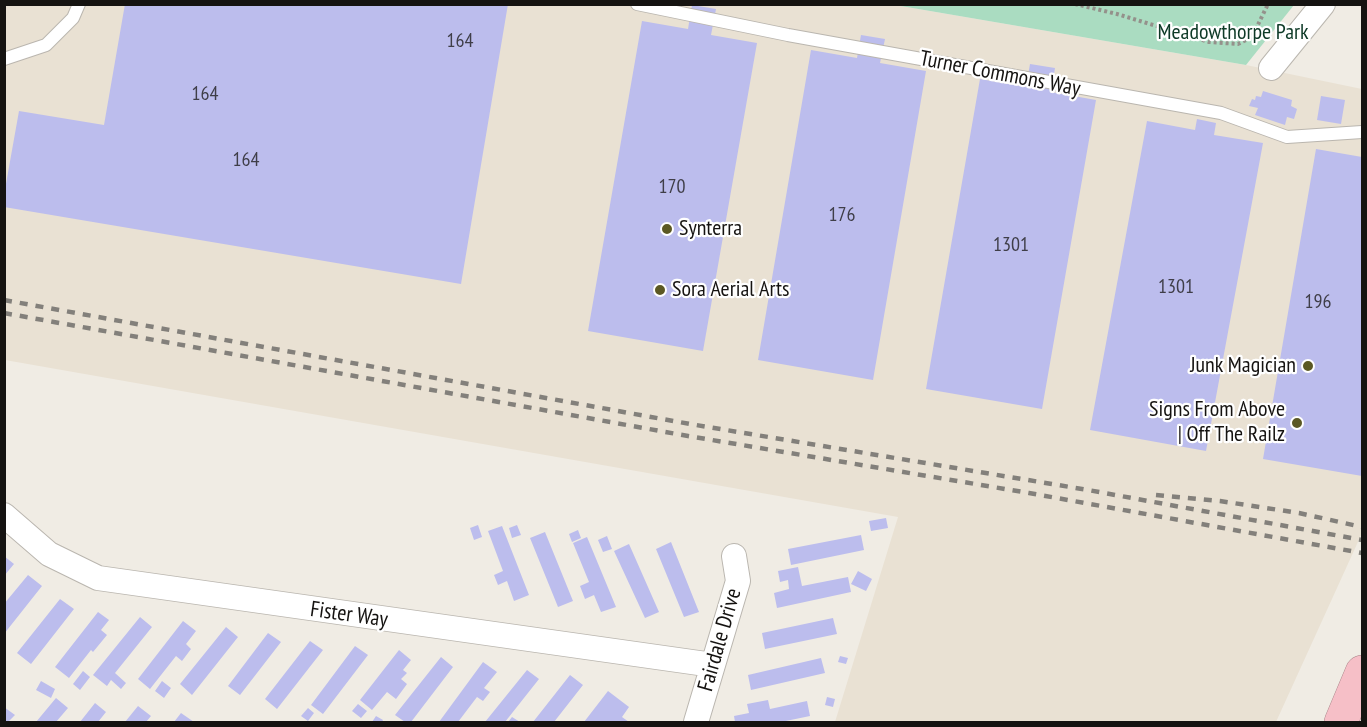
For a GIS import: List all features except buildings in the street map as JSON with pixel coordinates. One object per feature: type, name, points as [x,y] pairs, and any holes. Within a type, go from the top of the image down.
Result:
[{"type":"highway","points":[[1341,723],[1362,672]]},
{"type":"street","points":[[1271,68],[1323,4]]},
{"type":"street","name":"Fister Way","points":[[4,515],[49,554],[98,578],[713,665]]},
{"type":"street","name":"Fairdale Drive","points":[[696,723],[738,581],[734,556]]},
{"type":"lane","points":[[4,59],[46,45],[73,18],[79,4]]},
{"type":"lane","name":"Turner Commons Way","points":[[637,4],[880,52],[1221,113],[1287,137],[1362,132]]},
{"type":"path","points":[[1075,4],[1117,14],[1209,42],[1238,44],[1252,37],[1268,4]]},
{"type":"shaded area","points":[[4,5],[895,5],[1246,65],[1362,89],[1362,533],[1276,722],[835,722],[898,517],[5,360]]},
{"type":"green space","name":"Meadowthorpe Park","points":[[1294,4],[1246,65],[895,5]]},
{"type":"railway","points":[[4,300],[690,424],[1088,490],[1362,540]]},
{"type":"railway","points":[[4,313],[688,436],[1029,493],[1362,553]]},
{"type":"railway","points":[[1156,495],[1220,501],[1299,513],[1362,527]]},
{"type":"place","name":"Synterra","points":[[667,229]]},
{"type":"place","name":"Sora Aerial Arts","points":[[660,290]]},
{"type":"place","name":"Junk Magician","points":[[1308,366]]},
{"type":"place","name":"Signs From Above | Off The Railz","points":[[1297,423]]}]
